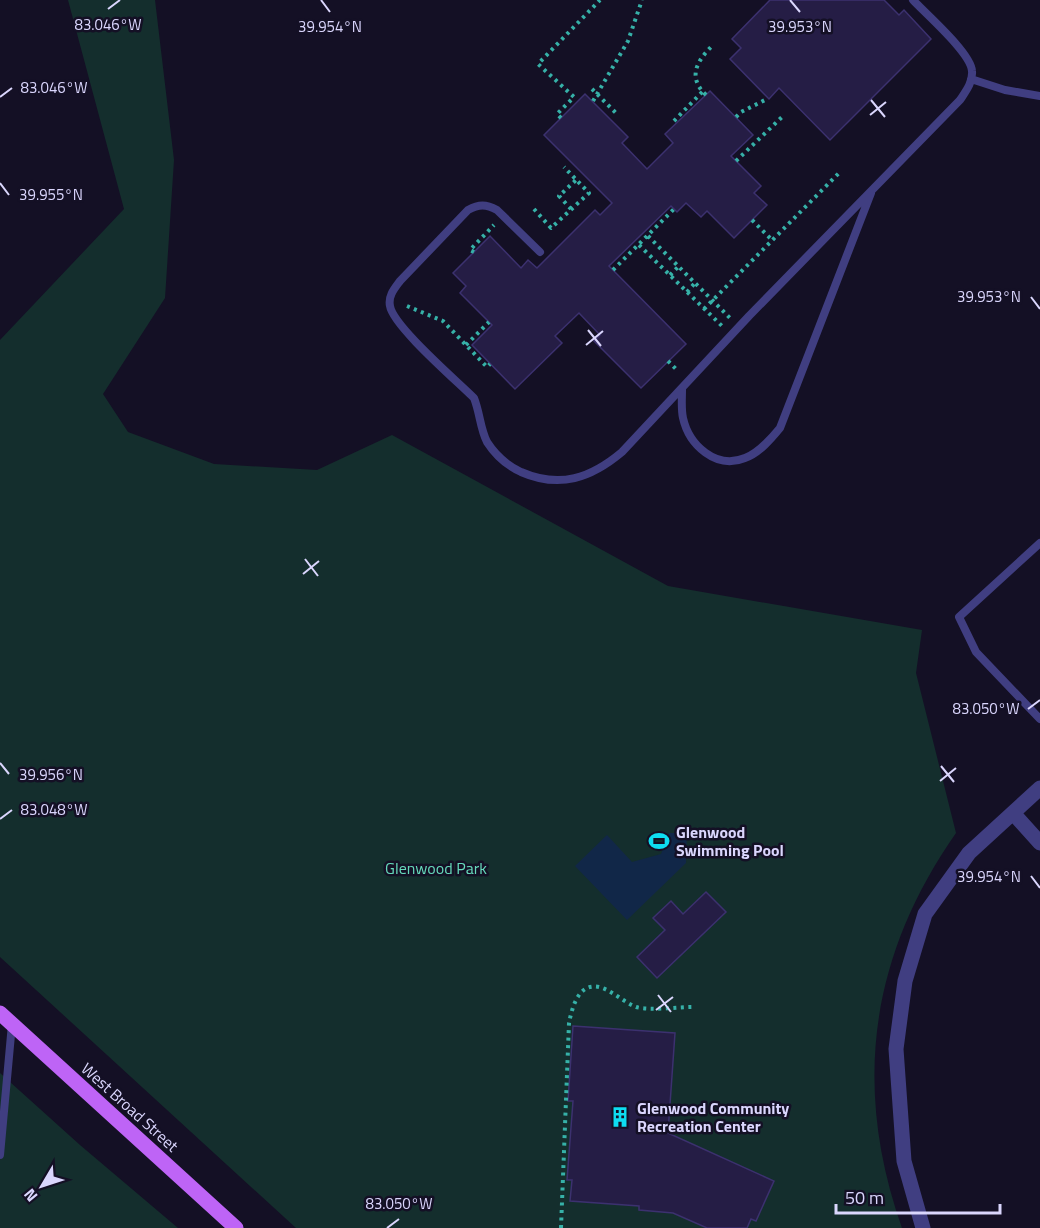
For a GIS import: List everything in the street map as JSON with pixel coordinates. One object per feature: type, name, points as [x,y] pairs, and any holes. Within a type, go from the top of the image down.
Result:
[{"type":"main road","name":"West Broad Street","points":[[6,1018],[236,1228]]},
{"type":"street","points":[[923,1228],[903,1150],[896,1049],[904,981],[925,914],[969,853],[1040,788]]},
{"type":"street","points":[[1013,813],[1040,843]]},
{"type":"lane","points":[[540,252],[503,216],[488,205],[477,205],[468,210],[400,281],[391,293],[390,306],[395,317],[407,332],[474,398],[486,440],[498,457],[512,468],[534,477],[555,481],[579,478],[604,467],[622,452],[739,327],[960,100],[971,79],[972,70],[967,55],[913,0]]},
{"type":"lane","points":[[971,79],[1005,90],[1040,96]]},
{"type":"lane","points":[[682,390],[682,417],[686,429],[694,443],[706,453],[718,460],[732,461],[745,458],[769,441],[780,428],[872,190]]},
{"type":"lane","points":[[1040,543],[959,618],[976,652],[1040,719]]},
{"type":"lane","points":[[0,1155],[6,1018]]},
{"type":"path","points":[[561,118],[557,114],[574,97],[538,64],[600,0]]},
{"type":"path","points":[[593,101],[628,41],[642,0]]},
{"type":"path","points":[[674,121],[705,92],[698,87],[697,64],[712,46]]},
{"type":"path","points":[[592,89],[618,115]]},
{"type":"path","points":[[736,117],[765,100]]},
{"type":"path","points":[[736,161],[782,117]]},
{"type":"path","points":[[534,209],[551,228],[589,193],[564,167]]},
{"type":"path","points":[[704,309],[840,172]]},
{"type":"path","points":[[572,209],[559,196],[576,179]]},
{"type":"path","points":[[614,270],[674,209]]},
{"type":"path","points":[[474,252],[471,250],[503,216]]},
{"type":"path","points":[[752,220],[772,240]]},
{"type":"path","points":[[648,236],[739,327]]},
{"type":"path","points":[[639,244],[731,336]]},
{"type":"path","points":[[670,275],[678,267]]},
{"type":"path","points":[[687,292],[695,284]]},
{"type":"path","points":[[391,299],[442,321],[487,367],[490,364]]},
{"type":"path","points":[[466,345],[489,322]]},
{"type":"path","points":[[561,1228],[569,1023],[573,1004],[582,991],[592,987],[605,988],[636,1007],[693,1007]]},
{"type":"green space","name":"Glenwood Park","points":[[68,0],[155,0],[174,160],[165,298],[103,394],[128,432],[214,464],[317,470],[392,435],[668,586],[922,630],[916,673],[956,833],[927,879],[904,927],[888,975],[878,1023],[874,1073],[877,1124],[886,1175],[902,1228],[296,1228],[0,957],[0,340],[124,209]]},
{"type":"green space","points":[[0,1073],[80,1145],[178,1228],[0,1228]]},
{"type":"water","points":[[669,833],[687,833],[686,863],[627,920],[575,866],[607,835],[632,862],[661,854]]},
{"type":"building","points":[[770,0],[884,0],[899,15],[904,10],[931,39],[830,140],[779,88],[769,99],[730,59],[741,48],[732,39]]},
{"type":"building","points":[[710,91],[753,135],[731,156],[761,186],[754,193],[767,205],[734,238],[707,211],[701,217],[686,203],[677,212],[671,206],[609,266],[686,344],[641,388],[594,341],[600,335],[579,313],[555,336],[562,343],[515,389],[472,345],[492,325],[460,293],[466,286],[453,273],[490,236],[521,268],[528,260],[537,268],[595,210],[600,215],[612,203],[544,135],[585,94],[628,137],[622,143],[647,169],[673,143],[665,134]]},
{"type":"building","points":[[706,892],[726,912],[657,978],[637,957],[665,930],[653,918],[671,901],[683,914]]},
{"type":"building","name":"Glenwood Community Recreation Center","points":[[573,1026],[675,1033],[668,1133],[774,1181],[756,1221],[751,1219],[747,1228],[707,1228],[673,1213],[639,1210],[639,1206],[570,1201],[572,1180],[567,1180],[573,1101],[568,1101]]},
{"type":"place","name":"Glenwood Swimming Pool","points":[[659,841]]},
{"type":"place","name":"Glenwood Community Recreation Center","points":[[620,1117]]}]
